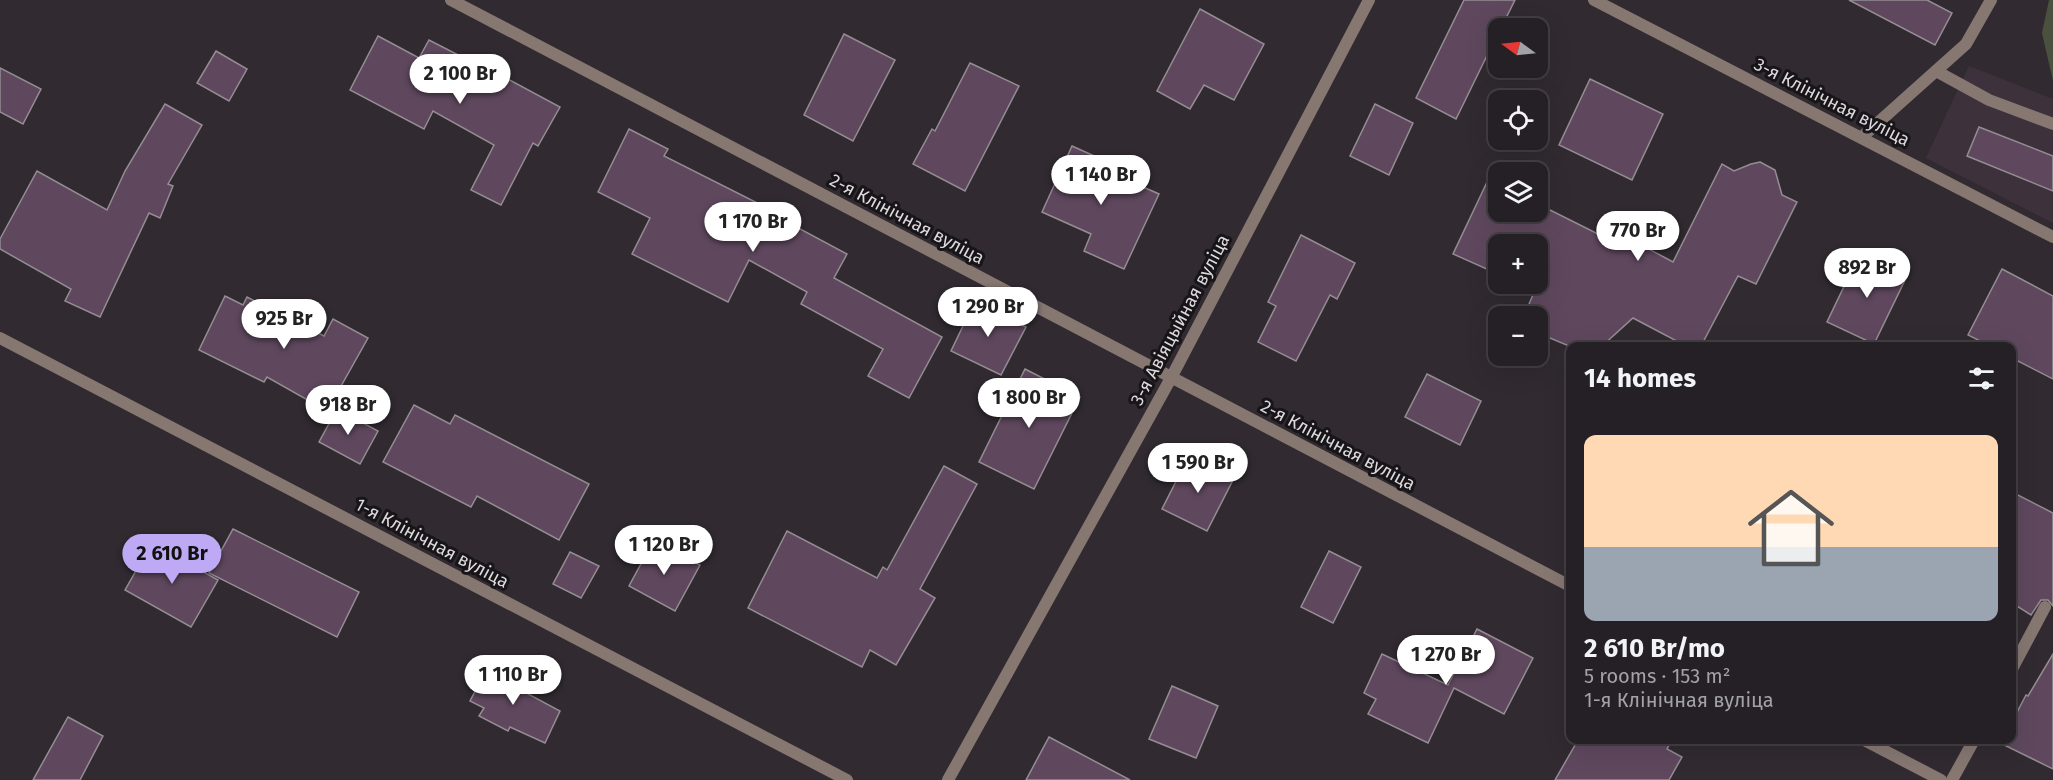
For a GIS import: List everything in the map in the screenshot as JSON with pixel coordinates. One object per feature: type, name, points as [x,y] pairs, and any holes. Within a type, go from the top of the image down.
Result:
[{"type":"street","name":"2-я Клінічная вуліца","points":[[451,0],[1566,584]]},
{"type":"street","name":"3-я Авіяцыйная вуліца","points":[[948,780],[1171,378],[1368,0]]},
{"type":"street","name":"3-я Клінічная вуліца","points":[[1593,0],[2053,237]]},
{"type":"street","points":[[1862,137],[1966,44],[1991,0]]},
{"type":"street","points":[[1936,71],[1989,100],[2053,124]]},
{"type":"street","name":"1-я Клінічная вуліца","points":[[0,338],[847,780]]},
{"type":"street","points":[[2016,661],[2045,607]]},
{"type":"street","points":[[1872,744],[1941,780]]},
{"type":"street","points":[[1952,780],[1972,744]]},
{"type":"shaded area","points":[[1969,66],[2053,99],[2053,223],[1926,158]]},
{"type":"green space","points":[[2049,0],[2053,0],[2053,81],[2042,33]]},
{"type":"building","points":[[1464,0],[1515,0],[1506,18],[1488,18],[1488,53],[1456,119],[1416,98]]},
{"type":"building","points":[[1849,0],[1927,0],[1952,13],[1935,45]]},
{"type":"building","points":[[1200,9],[1264,44],[1234,100],[1204,85],[1190,109],[1157,91]]},
{"type":"building","points":[[844,34],[895,60],[853,141],[804,115]]},
{"type":"building","points":[[378,36],[419,58],[429,40],[560,107],[538,146],[533,143],[501,205],[471,190],[494,145],[433,111],[424,129],[350,90]]},
{"type":"building","points":[[216,51],[247,69],[229,101],[197,83]]},
{"type":"building","points":[[970,63],[1019,86],[965,191],[913,164],[932,129],[935,131]]},
{"type":"building","points":[[0,68],[41,89],[23,124],[0,112]]},
{"type":"building","points":[[1590,79],[1663,114],[1632,180],[1559,145]]},
{"type":"building","points":[[165,104],[202,125],[168,184],[173,186],[160,218],[149,213],[100,317],[65,301],[71,289],[0,249],[0,239],[37,171],[107,210],[125,171]]},
{"type":"building","points":[[1375,104],[1413,123],[1389,175],[1350,156]]},
{"type":"building","points":[[1979,127],[2053,156],[2053,191],[1967,156]]},
{"type":"building","points":[[629,129],[668,149],[664,156],[773,211],[772,214],[847,254],[834,278],[942,337],[909,398],[868,376],[883,349],[801,304],[807,292],[749,260],[728,302],[632,254],[650,218],[598,192]]},
{"type":"building","points":[[1072,146],[1121,168],[1118,176],[1159,194],[1124,269],[1084,251],[1091,234],[1042,212]]},
{"type":"building","points":[[1760,162],[1775,170],[1782,195],[1797,202],[1756,284],[1738,276],[1703,342],[1678,342],[1633,318],[1606,342],[1566,342],[1566,345],[1548,337],[1548,306],[1528,306],[1533,294],[1548,294],[1548,234],[1488,234],[1488,270],[1453,254],[1488,180],[1488,222],[1548,222],[1548,209],[1614,242],[1619,233],[1673,262],[1722,164],[1734,171]]},
{"type":"building","points":[[1301,235],[1355,263],[1337,299],[1330,295],[1296,361],[1258,342],[1276,306],[1268,302]]},
{"type":"building","points":[[1860,253],[1907,276],[1875,342],[1870,342],[1827,322]]},
{"type":"building","points":[[2002,269],[2053,296],[2053,379],[2016,360],[2016,342],[1982,342],[1968,335]]},
{"type":"building","points":[[225,296],[243,305],[247,297],[324,336],[333,319],[368,338],[327,411],[267,377],[264,382],[199,350]]},
{"type":"building","points":[[975,301],[1026,327],[1001,375],[951,351]]},
{"type":"building","points":[[1025,369],[1080,397],[1034,489],[979,462]]},
{"type":"building","points":[[1427,374],[1481,401],[1460,445],[1405,417]]},
{"type":"building","points":[[414,405],[450,424],[455,415],[589,484],[559,540],[477,496],[471,507],[383,462]]},
{"type":"building","points":[[337,409],[378,431],[360,464],[319,442]]},
{"type":"building","points":[[1188,458],[1233,480],[1207,531],[1162,509]]},
{"type":"building","points":[[944,466],[977,484],[920,589],[935,598],[896,665],[870,650],[862,667],[748,608],[787,531],[877,578],[883,567],[887,570]]},
{"type":"building","points":[[2016,494],[2053,513],[2053,606],[2048,600],[2041,600],[2031,615],[2016,606]]},
{"type":"building","points":[[233,529],[359,592],[337,637],[209,573]]},
{"type":"building","points":[[654,540],[700,565],[675,611],[629,586]]},
{"type":"building","points":[[152,543],[218,580],[191,627],[125,590]]},
{"type":"building","points":[[1329,551],[1361,567],[1333,623],[1301,607]]},
{"type":"building","points":[[570,552],[599,566],[581,598],[553,584]]},
{"type":"building","points":[[1477,629],[1533,658],[1504,714],[1454,688],[1428,743],[1368,714],[1376,699],[1364,693],[1382,654],[1448,685]]},
{"type":"building","points":[[2053,654],[2053,769],[2002,744],[2016,744],[2016,714],[2026,695],[2028,696]]},
{"type":"building","points":[[489,665],[531,687],[528,694],[560,711],[545,743],[510,727],[508,731],[479,716],[484,708],[470,701]]},
{"type":"building","points":[[1172,686],[1218,706],[1196,758],[1149,739]]},
{"type":"building","points":[[68,717],[103,736],[80,780],[33,780]]},
{"type":"building","points":[[1049,737],[1130,780],[1026,780]]},
{"type":"building","points":[[1576,744],[1670,744],[1667,749],[1682,757],[1669,780],[1555,780]]}]
